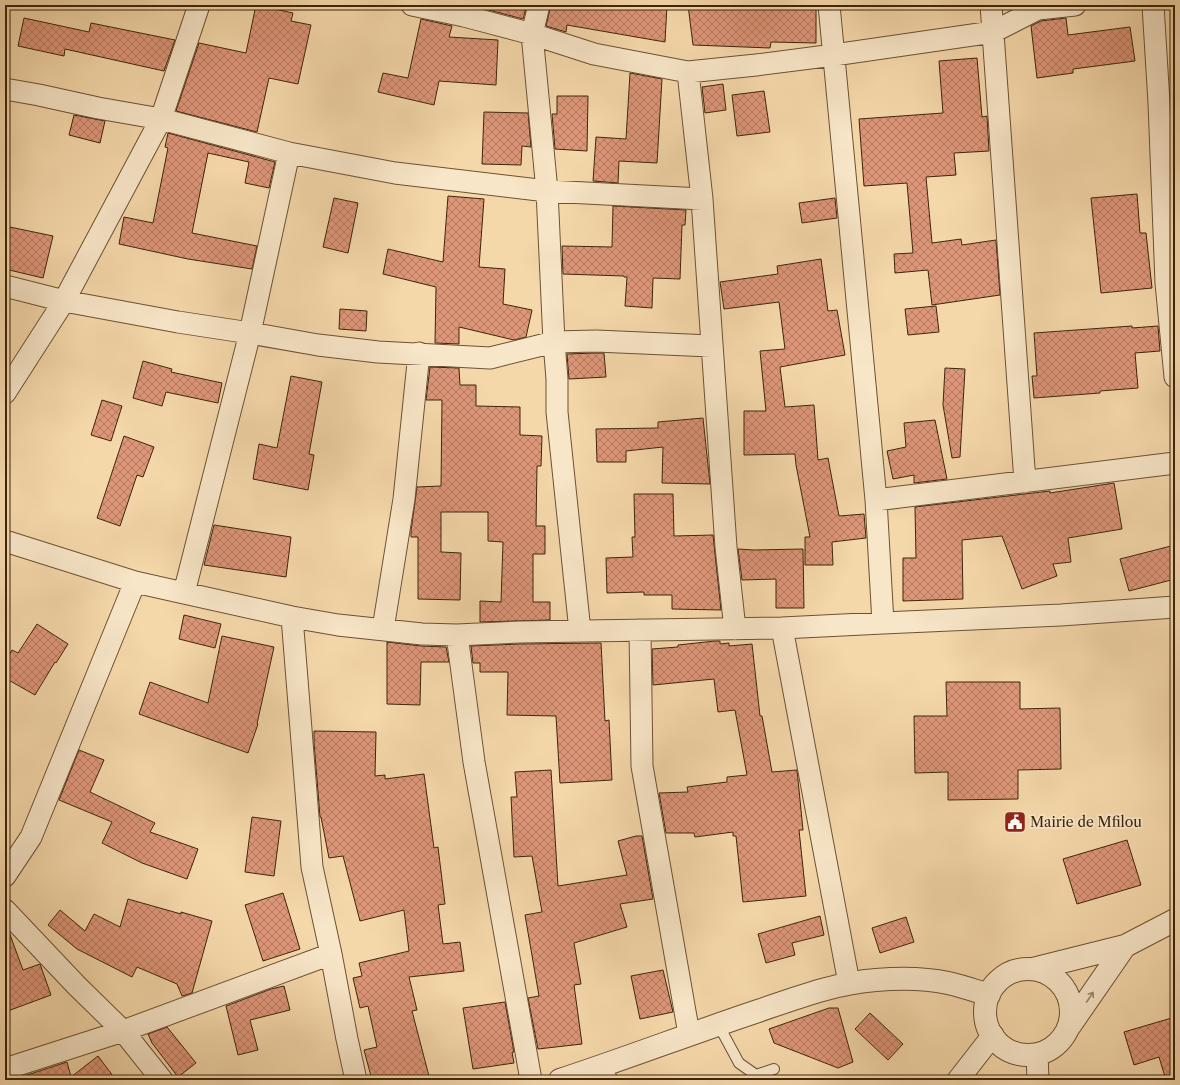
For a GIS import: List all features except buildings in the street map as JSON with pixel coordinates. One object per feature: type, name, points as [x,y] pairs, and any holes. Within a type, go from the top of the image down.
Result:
[{"type":"street","points":[[5,393],[64,301],[161,119],[199,5]]},
{"type":"street","points":[[412,5],[464,16],[532,34],[594,54],[688,72],[834,55],[993,32],[1038,9],[1075,5]]},
{"type":"street","points":[[539,5],[532,34],[547,191],[557,379],[557,412],[580,631]]},
{"type":"street","points":[[829,5],[876,500],[883,622]]},
{"type":"street","points":[[991,5],[1025,482]]},
{"type":"street","points":[[1153,5],[1160,103],[1166,283],[1175,376]]},
{"type":"street","points":[[688,72],[702,199],[726,547],[735,629]]},
{"type":"street","points":[[5,89],[161,119],[288,153],[395,173],[547,191],[702,199]]},
{"type":"street","points":[[184,593],[250,333],[288,153]]},
{"type":"street","points":[[5,286],[64,301],[178,322],[318,345],[378,352],[420,353],[490,358],[554,342],[596,341],[711,346]]},
{"type":"street","points":[[383,629],[404,499],[420,353]]},
{"type":"street","points":[[876,500],[1175,463]]},
{"type":"street","points":[[5,541],[135,582],[184,593],[292,617],[338,625],[422,634],[457,635],[520,632],[782,628],[883,622],[1061,615],[1175,607]]},
{"type":"street","points":[[5,876],[31,837],[135,582]]},
{"type":"street","points":[[292,617],[312,866],[356,1080]]},
{"type":"street","points":[[782,628],[850,983]]},
{"type":"street","points":[[640,630],[642,766],[689,1034]]},
{"type":"street","points":[[457,635],[474,762],[531,1080]]},
{"type":"street","points":[[5,910],[77,986],[123,1031],[162,1080]]},
{"type":"street","points":[[1125,946],[1060,1041],[1050,1049],[1037,1054],[1020,1054],[1004,1047],[993,1035],[988,1026],[986,1005],[989,995],[996,983],[1007,974],[1125,946],[1175,920]]},
{"type":"street","points":[[5,1069],[123,1031],[331,954]]},
{"type":"street","points":[[1033,969],[1046,973],[1057,980],[1066,991],[1070,1003],[1071,1017],[1068,1030]]},
{"type":"street","points":[[560,1080],[602,1074],[689,1034],[814,992],[850,983],[875,980],[924,980],[948,983],[989,995]]},
{"type":"street","points":[[958,1080],[993,1035]]},
{"type":"street","points":[[1037,1054],[1038,1080]]},
{"type":"lane","points":[[718,1024],[739,1063],[756,1075],[774,1070]]},
{"type":"place","name":"Mairie de Mfilou","points":[[1015,822]]}]
